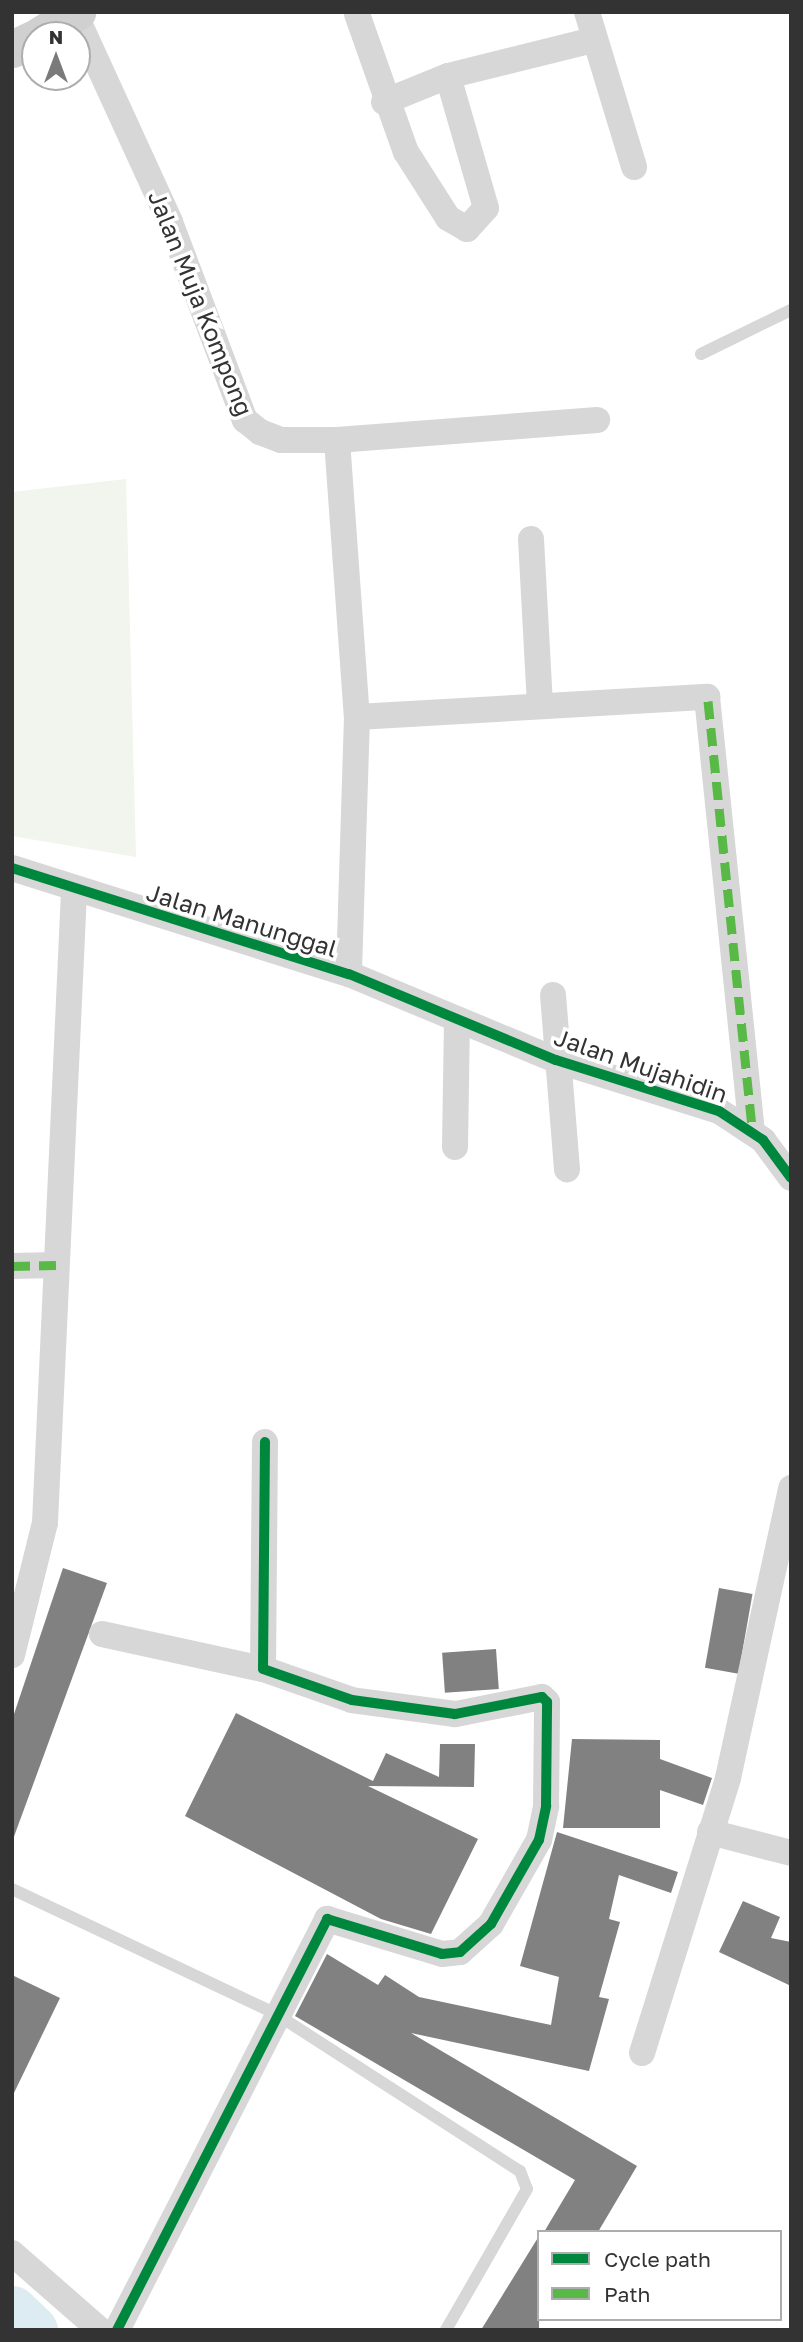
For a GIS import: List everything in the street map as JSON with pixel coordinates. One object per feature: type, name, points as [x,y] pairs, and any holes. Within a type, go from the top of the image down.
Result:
[{"type":"street","points":[[587,12],[634,167]]},
{"type":"street","name":"Jalan Muja Kompong","points":[[76,13],[170,222],[245,420],[281,440],[337,440],[597,420]]},
{"type":"street","points":[[357,14],[384,102],[406,152],[448,218],[467,229],[486,208],[448,76]]},
{"type":"street","points":[[384,102],[448,76],[594,40]]},
{"type":"street","points":[[337,440],[357,717],[349,974]]},
{"type":"street","points":[[531,539],[540,705]]},
{"type":"street","points":[[357,717],[707,697],[752,1129]]},
{"type":"street","name":"Jalan Manunggal","points":[[12,868],[74,891],[349,974],[457,1020]]},
{"type":"street","points":[[12,1655],[45,1523],[74,891]]},
{"type":"street","points":[[553,995],[556,1060],[567,1169]]},
{"type":"street","points":[[455,1147],[457,1020]]},
{"type":"street","name":"Jalan Mujahidin","points":[[457,1020],[556,1060],[719,1111],[752,1129],[791,1178]]},
{"type":"street","points":[[12,1266],[56,1265]]},
{"type":"street","points":[[263,1669],[265,1442]]},
{"type":"street","points":[[642,2053],[728,1778],[791,1488]]},
{"type":"street","points":[[102,1634],[263,1669],[352,1700],[454,1714],[532,1695],[547,1702],[539,1840],[491,1924],[460,1952],[442,1954],[327,1919],[276,2014],[117,2330]]},
{"type":"street","points":[[710,1832],[791,1853]]},
{"type":"street","points":[[12,2253],[100,2330]]},
{"type":"lane","points":[[701,354],[791,310]]},
{"type":"lane","points":[[12,1889],[276,2014],[526,2179],[527,2189],[446,2330]]},
{"type":"shaded area","points":[[126,479],[136,857],[12,836],[12,492]]},
{"type":"building","points":[[63,1568],[107,1583],[12,1842],[12,1720]]},
{"type":"building","points":[[719,1588],[752,1594],[738,1674],[705,1668]]},
{"type":"building","points":[[496,1649],[499,1689],[445,1693],[442,1653]]},
{"type":"building","points":[[236,1713],[373,1781],[386,1753],[439,1777],[440,1744],[475,1744],[474,1787],[368,1786],[478,1839],[431,1934],[381,1919],[185,1816]]},
{"type":"building","points":[[572,1739],[660,1740],[660,1759],[712,1778],[703,1805],[660,1790],[660,1828],[563,1828]]},
{"type":"building","points":[[557,1832],[678,1872],[671,1893],[619,1875],[609,1919],[620,1922],[599,1997],[609,1999],[589,2071],[411,2033],[637,2166],[599,2230],[545,2230],[575,2180],[295,2016],[327,1954],[378,1985],[385,1975],[419,1997],[551,2025],[559,1977],[520,1966]]},
{"type":"building","points":[[743,1901],[780,1917],[771,1938],[791,1942],[791,1986],[719,1952]]},
{"type":"building","points":[[12,1975],[60,1998],[12,2097]]},
{"type":"building","points":[[537,2239],[539,2330],[481,2330]]},
{"type":"waterway","points":[[12,2311],[32,2330]]},
{"type":"marked path","points":[[708,701],[752,1129]]},
{"type":"marked path","points":[[12,1266],[56,1265]]},
{"type":"cycle path","points":[[12,868],[349,974],[556,1060],[719,1111],[763,1140],[791,1178]]},
{"type":"cycle path","points":[[117,2330],[327,1919],[442,1954],[460,1952],[491,1924],[539,1840],[546,1806],[547,1702],[542,1697],[455,1714],[352,1700],[263,1669],[265,1442]]}]
